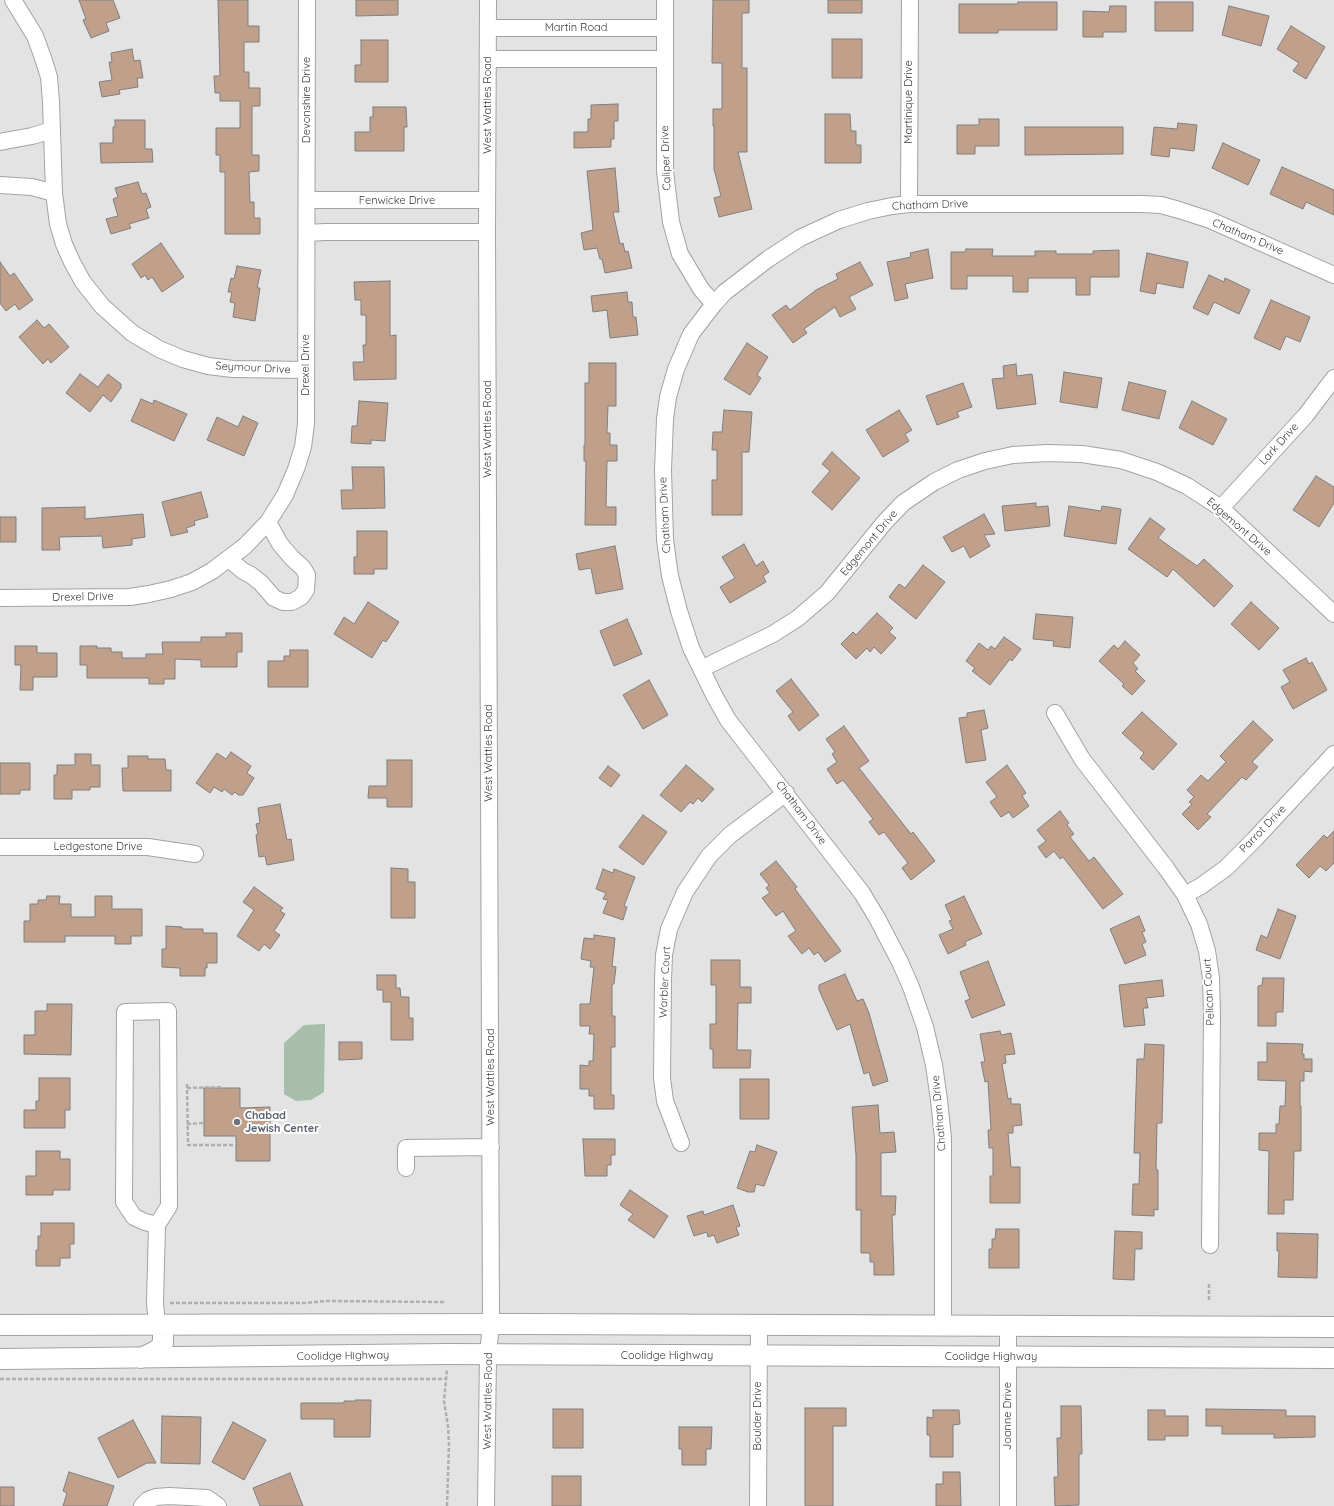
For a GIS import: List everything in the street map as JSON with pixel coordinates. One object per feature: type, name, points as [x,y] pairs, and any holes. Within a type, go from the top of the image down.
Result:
[{"type":"main road","points":[[141,1358],[160,1348],[163,1343],[162,1329],[157,1324]]},
{"type":"main road","points":[[0,1325],[491,1324],[1334,1327]]},
{"type":"main road","name":"Coolidge Highway","points":[[0,1359],[447,1354],[758,1357],[1334,1358]]},
{"type":"street","name":"Seymour Drive","points":[[13,0],[35,36],[44,58],[49,77],[54,193],[58,224],[64,244],[83,282],[102,306],[132,333],[183,359],[208,366],[233,369],[306,370]]},
{"type":"street","name":"Devonshire Drive","points":[[307,0],[307,200]]},
{"type":"street","name":"West Wattles Road","points":[[486,1506],[488,1355],[491,1324],[487,232],[488,0]]},
{"type":"street","name":"Caliper Drive","points":[[665,0],[665,171],[671,222],[680,254],[701,289],[714,304]]},
{"type":"street","name":"Martinique Drive","points":[[909,204],[910,0]]},
{"type":"street","name":"Martin Road","points":[[488,28],[665,28]]},
{"type":"street","points":[[488,59],[665,59]]},
{"type":"street","points":[[0,142],[32,136],[52,130]]},
{"type":"street","points":[[0,185],[32,187],[54,193]]},
{"type":"street","name":"Fenwicke Drive","points":[[307,200],[487,200]]},
{"type":"street","name":"Drexel Drive","points":[[0,598],[130,597],[171,589],[192,582],[212,571],[245,546],[268,522],[285,495],[296,469],[303,447],[306,424],[307,200]]},
{"type":"street","name":"Chatham Drive","points":[[943,1326],[943,1138],[934,1065],[925,1026],[911,986],[892,945],[862,893],[728,720],[691,648],[679,612],[670,576],[665,540],[663,470],[665,419],[668,397],[676,369],[691,334],[714,304],[725,292],[762,264],[800,238],[839,220],[868,211],[892,206],[909,204],[1161,205],[1210,220],[1334,275]]},
{"type":"street","points":[[307,233],[487,232]]},
{"type":"street","name":"Lark Drive","points":[[1221,508],[1306,415],[1334,378]]},
{"type":"street","name":"Edgemont Drive","points":[[701,669],[773,634],[798,618],[827,592],[884,523],[903,503],[934,482],[958,470],[985,461],[1013,455],[1047,453],[1082,454],[1121,460],[1157,472],[1187,486],[1221,508],[1334,614]]},
{"type":"street","points":[[229,559],[261,583],[274,598],[283,602],[292,602],[301,597],[306,590],[307,576],[303,568],[280,544],[268,522]]},
{"type":"street","name":"Pelican Court","points":[[1055,713],[1082,759],[1185,895],[1199,924],[1207,951],[1211,978],[1210,1244]]},
{"type":"street","name":"Parrot Drive","points":[[1185,895],[1201,886],[1226,868],[1334,754]]},
{"type":"street","name":"Warbler Court","points":[[681,1143],[665,1101],[662,1078],[664,955],[669,929],[685,892],[709,856],[730,835],[786,793]]},
{"type":"street","name":"Ledgestone Drive","points":[[0,847],[148,847],[195,854]]},
{"type":"street","points":[[157,1225],[134,1217],[124,1202],[125,1012],[168,1011],[169,1206],[157,1225],[155,1303],[157,1324]]},
{"type":"street","points":[[406,1168],[406,1148],[491,1147]]},
{"type":"street","name":"Boulder Drive","points":[[758,1506],[759,1326]]},
{"type":"street","name":"Joanne Drive","points":[[1008,1326],[1008,1506]]},
{"type":"street","points":[[142,1506],[148,1500],[156,1497],[169,1496],[207,1498],[218,1506]]},
{"type":"path","points":[[222,1087],[187,1086],[188,1145],[235,1145]]},
{"type":"path","points":[[188,1124],[203,1123]]},
{"type":"path","points":[[1209,1284],[1209,1302]]},
{"type":"path","points":[[155,1303],[326,1301],[446,1302]]},
{"type":"path","points":[[447,1366],[444,1401],[449,1445],[447,1506]]},
{"type":"path","points":[[0,1379],[447,1379]]},
{"type":"green space","points":[[325,1024],[324,1092],[311,1100],[296,1101],[284,1094],[284,1043],[304,1025]]},
{"type":"building","points":[[79,0],[113,0],[120,18],[106,23],[109,31],[91,38],[83,20],[86,19]]},
{"type":"building","points":[[218,0],[248,0],[248,26],[259,26],[259,42],[244,42],[244,72],[249,72],[249,88],[260,88],[260,106],[252,106],[252,155],[259,155],[259,171],[249,172],[250,202],[254,202],[254,218],[260,218],[260,234],[225,234],[225,172],[220,172],[220,155],[216,155],[216,128],[240,128],[240,101],[220,101],[220,93],[215,93],[214,76],[220,76]]},
{"type":"building","points":[[356,0],[398,0],[398,15],[356,16]]},
{"type":"building","points":[[713,0],[749,0],[749,13],[742,13],[742,68],[747,68],[747,152],[738,152],[752,209],[719,217],[714,198],[721,196],[714,169],[713,109],[722,109],[722,63],[712,63]]},
{"type":"building","points":[[828,0],[862,0],[862,13],[828,13]]},
{"type":"building","points":[[1018,2],[1057,2],[1057,30],[998,30],[998,33],[959,33],[959,4],[1018,4]]},
{"type":"building","points":[[1155,2],[1193,2],[1193,31],[1155,31]]},
{"type":"building","points":[[1110,6],[1126,6],[1126,32],[1103,32],[1103,37],[1083,37],[1083,11],[1109,12]]},
{"type":"building","points":[[1229,6],[1269,16],[1261,46],[1222,35]]},
{"type":"building","points":[[1291,26],[1325,47],[1306,79],[1293,71],[1299,63],[1277,49]]},
{"type":"building","points":[[832,39],[862,39],[862,78],[832,78]]},
{"type":"building","points":[[361,40],[388,40],[388,82],[355,82],[355,65],[361,65]]},
{"type":"building","points":[[132,49],[134,61],[140,60],[143,78],[137,78],[138,87],[119,90],[120,94],[102,97],[99,82],[112,80],[109,62],[112,62],[111,53]]},
{"type":"building","points":[[618,104],[618,121],[614,121],[614,139],[611,139],[611,147],[574,148],[574,132],[588,132],[588,119],[591,119],[591,105]]},
{"type":"building","points":[[373,107],[406,107],[407,127],[404,127],[404,151],[355,151],[355,132],[370,132],[370,117],[373,117]]},
{"type":"building","points":[[825,114],[850,114],[851,131],[856,131],[856,145],[861,145],[861,163],[825,163]]},
{"type":"building","points":[[979,119],[999,119],[999,146],[975,146],[975,154],[957,154],[957,125],[979,125]]},
{"type":"building","points":[[115,120],[145,120],[145,149],[152,149],[153,162],[101,163],[100,143],[113,143],[113,127],[115,127]]},
{"type":"building","points":[[1178,123],[1197,125],[1194,151],[1170,148],[1169,157],[1151,155],[1154,127],[1177,129]]},
{"type":"building","points":[[1025,127],[1123,127],[1123,154],[1025,155]]},
{"type":"building","points":[[1223,143],[1260,160],[1248,185],[1212,168]]},
{"type":"building","points":[[1282,167],[1334,190],[1334,215],[1306,202],[1303,209],[1270,194]]},
{"type":"building","points":[[615,168],[619,212],[613,212],[620,244],[623,243],[625,252],[628,251],[632,268],[605,273],[602,259],[600,259],[597,248],[584,250],[581,233],[593,230],[587,171]]},
{"type":"building","points":[[138,182],[142,194],[146,193],[151,207],[146,209],[149,218],[129,224],[131,228],[111,234],[106,219],[118,216],[113,199],[118,197],[115,188]]},
{"type":"building","points":[[161,243],[184,277],[162,292],[152,277],[148,280],[145,275],[141,278],[132,264]]},
{"type":"building","points":[[928,249],[933,278],[905,284],[908,298],[895,301],[887,262],[911,257],[910,253]]},
{"type":"building","points":[[966,249],[993,249],[992,256],[1035,256],[1035,251],[1056,251],[1056,254],[1093,254],[1093,251],[1119,250],[1119,277],[1090,277],[1090,295],[1076,295],[1076,278],[1028,278],[1028,292],[1013,292],[1013,276],[967,276],[967,289],[951,289],[951,252],[965,252]]},
{"type":"building","points":[[1147,253],[1188,262],[1183,288],[1157,283],[1155,294],[1140,291]]},
{"type":"building","points":[[0,262],[10,276],[14,273],[33,300],[19,310],[15,304],[6,311],[0,303]]},
{"type":"building","points":[[860,262],[873,285],[849,297],[856,309],[840,317],[835,307],[804,329],[807,333],[793,343],[772,315],[786,305],[790,310],[816,290],[838,279],[836,274]]},
{"type":"building","points":[[237,266],[261,270],[257,288],[260,288],[255,321],[233,317],[235,303],[230,302],[232,292],[228,292],[231,278],[234,279]]},
{"type":"building","points":[[1209,275],[1224,282],[1225,278],[1250,290],[1239,314],[1214,302],[1208,315],[1193,308]]},
{"type":"building","points":[[390,281],[390,336],[396,335],[396,379],[354,380],[353,362],[364,362],[363,345],[366,345],[366,315],[361,315],[361,300],[355,300],[354,282]]},
{"type":"building","points":[[627,292],[628,302],[632,302],[633,317],[636,317],[638,335],[610,338],[607,310],[593,312],[591,296]]},
{"type":"building","points":[[1271,300],[1310,317],[1300,342],[1286,336],[1280,350],[1254,338]]},
{"type":"building","points":[[37,320],[44,328],[49,324],[69,347],[51,363],[48,359],[43,364],[19,337]]},
{"type":"building","points":[[747,343],[768,357],[757,375],[761,378],[750,395],[724,379]]},
{"type":"building","points":[[589,363],[616,363],[616,406],[608,406],[607,433],[610,433],[610,445],[617,445],[617,461],[607,461],[606,507],[616,507],[616,525],[585,525],[585,383],[589,383]]},
{"type":"building","points":[[1016,364],[1017,376],[1032,374],[1036,404],[997,409],[992,379],[1004,378],[1003,366]]},
{"type":"building","points":[[1064,372],[1102,378],[1097,408],[1060,402]]},
{"type":"building","points":[[80,374],[98,387],[108,374],[121,384],[121,388],[111,402],[103,395],[90,412],[66,393]]},
{"type":"building","points":[[1129,382],[1166,391],[1159,419],[1122,410]]},
{"type":"building","points":[[963,383],[972,407],[957,412],[959,417],[937,425],[926,396]]},
{"type":"building","points":[[141,399],[153,404],[154,400],[187,414],[174,441],[131,421]]},
{"type":"building","points":[[359,401],[388,403],[385,441],[371,440],[371,444],[351,443],[352,426],[357,426]]},
{"type":"building","points":[[1192,401],[1227,419],[1213,445],[1179,428]]},
{"type":"building","points":[[724,410],[752,412],[749,452],[742,452],[742,515],[712,515],[712,480],[717,480],[717,450],[712,450],[713,432],[722,432]]},
{"type":"building","points":[[899,410],[912,430],[905,434],[909,441],[883,457],[866,430]]},
{"type":"building","points":[[243,416],[258,423],[244,456],[207,440],[217,417],[238,427]]},
{"type":"building","points":[[832,452],[860,478],[832,510],[812,492],[830,471],[822,464]]},
{"type":"building","points":[[352,467],[384,467],[385,508],[342,509],[341,490],[353,490]]},
{"type":"building","points":[[1316,476],[1334,487],[1334,503],[1319,527],[1293,510]]},
{"type":"building","points":[[201,492],[208,517],[194,521],[195,525],[186,528],[188,532],[171,536],[162,502]]},
{"type":"building","points":[[1036,503],[1036,507],[1048,506],[1050,526],[1005,531],[1002,506]]},
{"type":"building","points":[[1069,506],[1101,511],[1102,506],[1121,509],[1116,544],[1064,536]]},
{"type":"building","points":[[85,507],[85,519],[143,514],[145,537],[132,539],[132,545],[103,548],[102,536],[59,537],[60,550],[42,550],[42,508]]},
{"type":"building","points":[[984,514],[995,534],[984,535],[990,546],[970,558],[964,546],[952,552],[943,537]]},
{"type":"building","points":[[0,517],[16,517],[16,542],[0,542]]},
{"type":"building","points":[[1150,518],[1165,529],[1158,538],[1197,566],[1204,559],[1233,586],[1214,607],[1173,569],[1167,577],[1128,549]]},
{"type":"building","points":[[357,531],[387,531],[387,569],[374,569],[374,574],[354,574],[354,557],[357,557]]},
{"type":"building","points":[[744,544],[756,566],[763,561],[769,572],[763,576],[766,582],[730,603],[720,587],[735,578],[722,557]]},
{"type":"building","points":[[615,546],[623,589],[596,594],[591,568],[579,570],[576,554]]},
{"type":"building","points":[[923,565],[945,582],[916,619],[889,597],[899,584],[905,588]]},
{"type":"building","points":[[368,602],[399,622],[386,642],[383,640],[372,658],[334,634],[344,617],[354,624]]},
{"type":"building","points":[[1251,602],[1279,628],[1259,650],[1231,624]]},
{"type":"building","points":[[877,613],[893,628],[889,632],[896,638],[881,654],[874,647],[870,652],[867,648],[856,659],[841,644],[853,632],[856,635]]},
{"type":"building","points":[[1036,614],[1073,617],[1070,648],[1053,646],[1054,641],[1033,639]]},
{"type":"building","points":[[627,619],[642,654],[614,666],[600,631]]},
{"type":"building","points":[[226,633],[242,633],[242,652],[237,652],[237,667],[201,667],[201,660],[175,659],[175,679],[164,679],[164,684],[149,684],[149,678],[87,678],[87,665],[80,665],[80,646],[111,648],[111,652],[122,652],[122,658],[146,658],[146,654],[163,654],[162,642],[201,642],[201,637],[226,637]]},
{"type":"building","points":[[1004,637],[1021,649],[1012,661],[1010,659],[990,685],[972,671],[975,668],[966,661],[979,643],[988,650],[991,646],[995,649]]},
{"type":"building","points":[[1125,641],[1140,655],[1133,663],[1138,669],[1135,671],[1145,681],[1132,695],[1122,686],[1124,684],[1099,661],[1114,645],[1118,649]]},
{"type":"building","points":[[15,646],[37,646],[37,653],[57,653],[57,677],[33,677],[33,690],[20,690],[21,665],[15,665]]},
{"type":"building","points":[[290,650],[308,650],[308,687],[268,687],[268,661],[284,661],[284,656],[290,656]]},
{"type":"building","points":[[1306,658],[1309,664],[1312,662],[1327,690],[1293,709],[1281,687],[1290,682],[1283,670]]},
{"type":"building","points":[[791,679],[819,715],[799,731],[788,716],[793,712],[776,691]]},
{"type":"building","points":[[649,680],[668,715],[643,729],[623,695]]},
{"type":"building","points":[[984,710],[988,728],[981,730],[986,760],[966,763],[959,718],[967,717],[967,713]]},
{"type":"building","points":[[1142,712],[1177,744],[1153,770],[1140,758],[1144,753],[1122,733]]},
{"type":"building","points":[[1253,721],[1273,740],[1252,762],[1258,767],[1246,780],[1242,777],[1207,814],[1211,817],[1198,830],[1182,814],[1192,804],[1189,802],[1194,797],[1187,790],[1201,775],[1208,781],[1226,762],[1220,756]]},
{"type":"building","points":[[844,726],[869,761],[859,768],[911,834],[913,832],[935,861],[911,880],[902,868],[908,863],[884,832],[879,835],[869,822],[873,819],[843,780],[837,784],[827,769],[837,762],[832,754],[835,752],[826,739]]},
{"type":"building","points":[[231,752],[251,766],[247,773],[254,778],[243,795],[238,795],[235,792],[232,795],[224,789],[222,792],[214,787],[210,793],[196,783],[217,753],[226,759]]},
{"type":"building","points":[[75,754],[91,754],[91,765],[100,765],[100,787],[90,787],[90,790],[72,790],[72,799],[54,799],[54,775],[57,775],[57,765],[75,765]]},
{"type":"building","points":[[128,756],[148,756],[148,759],[165,759],[166,770],[171,770],[171,791],[123,791],[122,768],[128,768]]},
{"type":"building","points":[[387,760],[412,760],[412,807],[387,807],[387,798],[368,798],[369,786],[387,786]]},
{"type":"building","points":[[0,763],[30,763],[30,790],[20,790],[20,794],[0,794]]},
{"type":"building","points":[[686,765],[714,789],[702,802],[698,798],[693,804],[690,802],[681,812],[660,795]]},
{"type":"building","points":[[1007,765],[1026,793],[1022,796],[1029,806],[1013,818],[1009,812],[1001,817],[990,802],[997,797],[986,782]]},
{"type":"building","points":[[608,766],[620,775],[611,787],[599,778]]},
{"type":"building","points":[[280,804],[287,840],[291,839],[294,860],[267,865],[265,856],[259,857],[256,835],[258,834],[256,824],[260,823],[258,808]]},
{"type":"building","points":[[1060,811],[1069,823],[1067,825],[1074,834],[1070,837],[1089,861],[1094,857],[1123,894],[1103,909],[1063,857],[1060,859],[1054,851],[1046,858],[1038,847],[1046,841],[1037,830]]},
{"type":"building","points":[[643,815],[667,832],[643,865],[619,847]]},
{"type":"building","points":[[1334,831],[1334,863],[1326,871],[1320,866],[1309,878],[1296,865],[1324,835],[1327,838]]},
{"type":"building","points":[[776,861],[797,887],[795,889],[841,951],[825,962],[818,952],[814,955],[809,948],[802,954],[788,936],[796,931],[783,911],[776,916],[762,898],[770,893],[766,888],[769,885],[760,874]]},
{"type":"building","points":[[391,868],[408,869],[408,882],[415,882],[415,918],[391,918]]},
{"type":"building","points":[[603,869],[613,873],[614,869],[635,877],[624,906],[627,907],[623,920],[603,913],[608,900],[603,899],[606,893],[596,889]]},
{"type":"building","points":[[254,887],[283,908],[280,911],[285,914],[274,931],[280,935],[270,949],[264,944],[259,951],[237,936],[254,910],[243,902]]},
{"type":"building","points":[[47,896],[60,896],[59,904],[71,904],[71,917],[95,917],[95,896],[112,896],[112,909],[142,909],[142,936],[131,936],[131,944],[115,944],[115,936],[65,936],[65,942],[24,942],[24,921],[30,921],[30,904],[38,904],[38,900],[46,900]]},
{"type":"building","points":[[964,896],[982,934],[965,942],[966,945],[948,954],[939,935],[953,929],[949,921],[952,920],[945,905]]},
{"type":"building","points":[[1278,909],[1296,916],[1280,959],[1256,950],[1261,935],[1267,938]]},
{"type":"building","points":[[1139,916],[1145,931],[1142,932],[1146,942],[1142,944],[1146,955],[1125,964],[1110,929]]},
{"type":"building","points":[[166,926],[182,927],[182,929],[203,929],[203,933],[217,933],[217,963],[207,963],[207,968],[205,968],[205,976],[180,976],[180,968],[162,967],[162,949],[166,949]]},
{"type":"building","points":[[594,935],[615,938],[612,966],[616,967],[614,984],[612,984],[612,1016],[615,1016],[615,1047],[611,1047],[611,1095],[614,1095],[614,1109],[594,1109],[594,1096],[589,1096],[589,1089],[580,1089],[580,1065],[589,1066],[589,1061],[593,1061],[594,1034],[589,1034],[590,1026],[580,1026],[580,1004],[590,1004],[594,967],[590,967],[591,961],[581,959],[584,938],[594,939]]},
{"type":"building","points":[[711,960],[740,960],[740,987],[751,987],[751,1003],[738,1003],[737,1050],[751,1050],[750,1068],[713,1068],[713,1049],[710,1049],[710,1024],[716,1024],[716,985],[711,985]]},
{"type":"building","points":[[988,961],[1005,1005],[972,1018],[965,1001],[970,999],[960,972]]},
{"type":"building","points":[[845,974],[857,1001],[863,999],[869,1013],[888,1081],[873,1086],[869,1072],[864,1074],[850,1024],[837,1030],[819,990],[819,985]]},
{"type":"building","points":[[377,975],[396,975],[396,988],[400,988],[401,997],[409,997],[409,1018],[413,1018],[413,1040],[391,1040],[391,1002],[383,1002],[383,990],[377,990]]},
{"type":"building","points":[[1263,978],[1284,978],[1283,1012],[1276,1012],[1276,1026],[1258,1026],[1258,986],[1262,985]]},
{"type":"building","points":[[1162,980],[1164,996],[1146,998],[1148,1008],[1143,1008],[1145,1025],[1124,1027],[1119,985]]},
{"type":"building","points":[[47,1004],[72,1004],[71,1055],[24,1054],[24,1035],[35,1035],[35,1011],[47,1011]]},
{"type":"building","points":[[1000,1031],[1001,1035],[1011,1033],[1015,1054],[1005,1055],[1006,1063],[1002,1064],[1008,1099],[1011,1098],[1011,1104],[1020,1104],[1022,1125],[1013,1126],[1013,1133],[1008,1133],[1011,1167],[1020,1167],[1020,1203],[990,1203],[990,1176],[993,1176],[993,1148],[989,1148],[988,1130],[991,1130],[988,1081],[985,1082],[981,1062],[985,1062],[980,1034]]},
{"type":"building","points":[[339,1042],[362,1042],[362,1059],[339,1060]]},
{"type":"building","points":[[1267,1043],[1303,1044],[1302,1054],[1304,1054],[1304,1059],[1312,1059],[1312,1072],[1304,1071],[1304,1081],[1300,1081],[1301,1151],[1294,1151],[1293,1200],[1284,1200],[1284,1214],[1268,1214],[1269,1151],[1259,1150],[1259,1133],[1276,1133],[1276,1124],[1279,1124],[1280,1106],[1285,1106],[1286,1081],[1258,1080],[1258,1062],[1267,1062]]},
{"type":"building","points":[[1145,1044],[1164,1045],[1162,1123],[1157,1123],[1156,1169],[1158,1170],[1158,1210],[1154,1209],[1154,1216],[1132,1215],[1133,1184],[1139,1184],[1140,1153],[1134,1153],[1137,1059],[1144,1059]]},
{"type":"building","points":[[39,1078],[70,1078],[70,1110],[65,1110],[65,1128],[24,1128],[24,1110],[36,1110],[36,1101],[39,1101]]},
{"type":"building","points":[[740,1079],[769,1079],[769,1119],[740,1119]]},
{"type":"building","name":"Chabad Jewish Center","points":[[204,1088],[240,1088],[240,1108],[270,1107],[270,1161],[236,1161],[236,1136],[204,1136]]},
{"type":"building","points":[[878,1105],[880,1133],[894,1132],[896,1152],[881,1153],[881,1196],[896,1196],[895,1215],[892,1215],[894,1275],[874,1275],[874,1262],[870,1262],[870,1253],[861,1253],[861,1210],[856,1210],[856,1155],[852,1107]]},
{"type":"building","points":[[583,1139],[615,1139],[615,1155],[611,1155],[611,1165],[607,1165],[607,1176],[585,1176]]},
{"type":"building","points":[[757,1145],[777,1152],[764,1186],[756,1184],[754,1192],[748,1192],[737,1188],[750,1151],[755,1152]]},
{"type":"building","points":[[36,1151],[60,1151],[60,1159],[70,1159],[70,1190],[53,1190],[53,1195],[26,1195],[26,1176],[36,1176]]},
{"type":"building","points":[[630,1190],[668,1216],[654,1238],[628,1220],[633,1214],[620,1205]]},
{"type":"building","points":[[733,1205],[740,1226],[736,1227],[739,1235],[717,1243],[714,1235],[708,1237],[707,1232],[694,1236],[687,1216],[703,1211],[704,1215]]},
{"type":"building","points":[[41,1223],[74,1223],[74,1244],[70,1244],[70,1258],[60,1258],[60,1266],[36,1266],[36,1250],[38,1250],[38,1236],[41,1236]]},
{"type":"building","points":[[996,1229],[1019,1229],[1019,1268],[989,1268],[989,1249],[992,1249],[992,1239],[995,1239]]},
{"type":"building","points":[[1115,1231],[1142,1232],[1142,1249],[1135,1249],[1134,1280],[1113,1279]]},
{"type":"building","points":[[1277,1233],[1318,1234],[1317,1278],[1278,1277],[1279,1251],[1277,1251]]},
{"type":"building","points":[[371,1400],[370,1437],[334,1437],[334,1419],[301,1419],[301,1403],[344,1403],[344,1401]]},
{"type":"building","points":[[1061,1406],[1081,1406],[1082,1454],[1079,1454],[1079,1505],[1055,1506],[1054,1477],[1058,1477],[1057,1438],[1061,1438]]},
{"type":"building","points":[[805,1408],[846,1408],[846,1426],[833,1426],[833,1506],[805,1506]]},
{"type":"building","points":[[553,1409],[583,1409],[583,1448],[553,1448]]},
{"type":"building","points":[[1206,1409],[1286,1410],[1286,1416],[1315,1416],[1315,1437],[1274,1438],[1274,1434],[1222,1434],[1222,1426],[1206,1426]]},
{"type":"building","points":[[933,1410],[959,1410],[960,1424],[953,1425],[953,1457],[930,1457],[930,1435],[927,1435],[927,1417],[933,1418]]},
{"type":"building","points":[[1148,1410],[1165,1410],[1165,1416],[1188,1416],[1188,1436],[1165,1436],[1165,1440],[1148,1440]]},
{"type":"building","points":[[162,1416],[201,1417],[200,1464],[161,1463]]},
{"type":"building","points":[[133,1420],[156,1463],[147,1463],[118,1478],[98,1438]]},
{"type":"building","points":[[233,1422],[266,1440],[244,1480],[212,1462]]},
{"type":"building","points":[[679,1427],[712,1427],[711,1449],[706,1449],[706,1465],[682,1465],[682,1449],[679,1449]]},
{"type":"building","points":[[69,1472],[114,1486],[107,1506],[63,1506],[67,1493],[63,1491]]},
{"type":"building","points":[[943,1472],[960,1472],[961,1506],[936,1506],[936,1484],[943,1484]]},
{"type":"building","points":[[290,1473],[303,1506],[260,1506],[253,1488]]},
{"type":"building","points":[[552,1476],[581,1476],[581,1506],[552,1506]]},
{"type":"building","points":[[0,1487],[14,1487],[14,1506],[0,1506]]},
{"type":"place","name":"Chabad Jewish Center","points":[[237,1122]]}]
